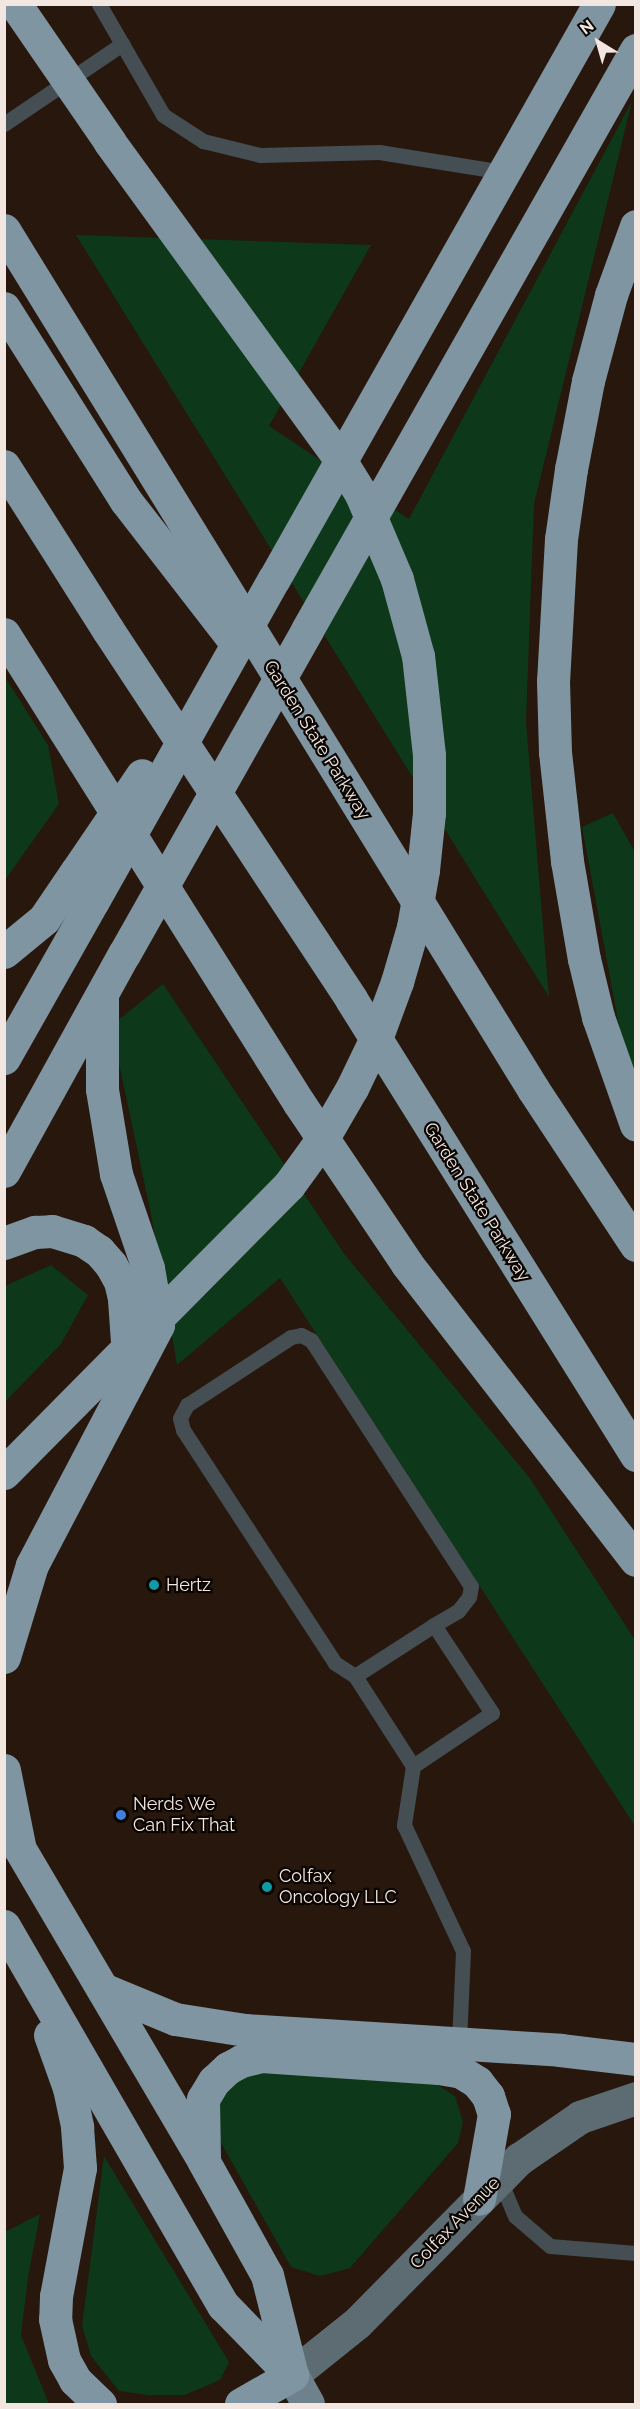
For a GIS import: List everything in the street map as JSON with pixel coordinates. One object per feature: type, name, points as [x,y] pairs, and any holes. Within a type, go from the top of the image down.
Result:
[{"type":"highway","points":[[4,1473],[289,1185],[323,1138],[367,1057],[398,982],[413,927],[421,881],[429,801],[429,755],[418,656],[397,579],[361,494],[311,417],[110,142],[15,4]]},
{"type":"highway","points":[[4,1058],[599,4]]},
{"type":"highway","points":[[4,1171],[124,954],[636,50]]},
{"type":"highway","points":[[636,226],[611,295],[588,381],[571,469],[561,539],[553,681],[555,752],[563,828],[584,958],[598,1017],[636,1125]]},
{"type":"highway","name":"Garden State Parkway","points":[[4,231],[533,1089],[636,1245]]},
{"type":"highway","points":[[4,308],[126,501],[341,778]]},
{"type":"highway","name":"Garden State Parkway","points":[[4,466],[108,630],[351,999],[636,1455]]},
{"type":"highway","points":[[4,952],[44,919],[274,579]]},
{"type":"highway","points":[[4,634],[299,1103],[407,1264],[636,1560]]},
{"type":"highway","points":[[4,1657],[32,1565],[158,1325],[148,1268],[116,1174],[105,1110],[102,1089],[102,996]]},
{"type":"highway","points":[[4,1244],[35,1232],[52,1231],[84,1241],[99,1251],[111,1265],[120,1281],[124,1299],[130,1378]]},
{"type":"highway","points":[[4,1590],[32,1565]]},
{"type":"highway","points":[[4,1770],[12,1836],[105,1990],[267,2275],[292,2375]]},
{"type":"highway","points":[[4,1926],[223,2305],[292,2375]]},
{"type":"highway","points":[[4,1932],[55,2047],[69,2088],[77,2127],[80,2168],[56,2296],[55,2319],[64,2360],[75,2380],[100,2404]]},
{"type":"highway","points":[[105,1990],[175,2019],[245,2030],[560,2050],[636,2059]]},
{"type":"highway","points":[[204,2162],[203,2099],[214,2081],[228,2068],[241,2061],[261,2056],[439,2068],[461,2072],[477,2082],[488,2096],[494,2114],[489,2188]]},
{"type":"highway","points":[[241,2404],[292,2375]]},
{"type":"highway","points":[[270,2404],[292,2375]]},
{"type":"main road","points":[[292,2375],[308,2404]]},
{"type":"street","name":"Colfax Avenue","points":[[292,2375],[357,2323],[519,2159],[580,2117],[636,2098]]},
{"type":"lane","points":[[99,4],[163,115],[203,141],[260,155],[380,152],[504,172]]},
{"type":"lane","points":[[4,124],[122,44]]},
{"type":"lane","points":[[355,1676],[458,1611],[469,1598],[471,1586],[311,1340],[302,1335],[291,1336],[187,1405],[180,1418],[183,1430],[335,1663],[355,1676],[413,1767],[404,1824],[463,1951],[459,2044]]},
{"type":"lane","points":[[413,1767],[492,1713],[434,1625]]},
{"type":"lane","points":[[489,2188],[515,2216],[550,2246],[636,2253]]},
{"type":"green space","points":[[632,101],[534,504],[526,722],[549,997],[76,235],[371,245],[269,426],[409,519]]},
{"type":"green space","points":[[5,677],[48,745],[59,804],[5,880]]},
{"type":"green space","points":[[613,813],[635,852],[635,1074],[624,1053],[582,827]]},
{"type":"green space","points":[[163,984],[345,1255],[529,1477],[635,1640],[635,1826],[280,1278],[177,1365],[151,1214],[111,1026]]},
{"type":"green space","points":[[51,1265],[88,1295],[61,1344],[5,1402],[5,1286]]},
{"type":"green space","points":[[257,2068],[433,2082],[455,2096],[463,2122],[458,2143],[350,2268],[320,2276],[291,2267],[211,2125],[228,2079]]},
{"type":"green space","points":[[104,2156],[229,2362],[220,2380],[185,2395],[148,2395],[119,2391],[91,2356],[82,2326]]},
{"type":"green space","points":[[40,2214],[28,2278],[21,2335],[49,2404],[5,2404],[5,2232]]},
{"type":"place","name":"Hertz","points":[[154,1585]]},
{"type":"place","name":"Nerds We Can Fix That","points":[[121,1815]]},
{"type":"place","name":"Colfax Oncology LLC","points":[[267,1887]]}]
